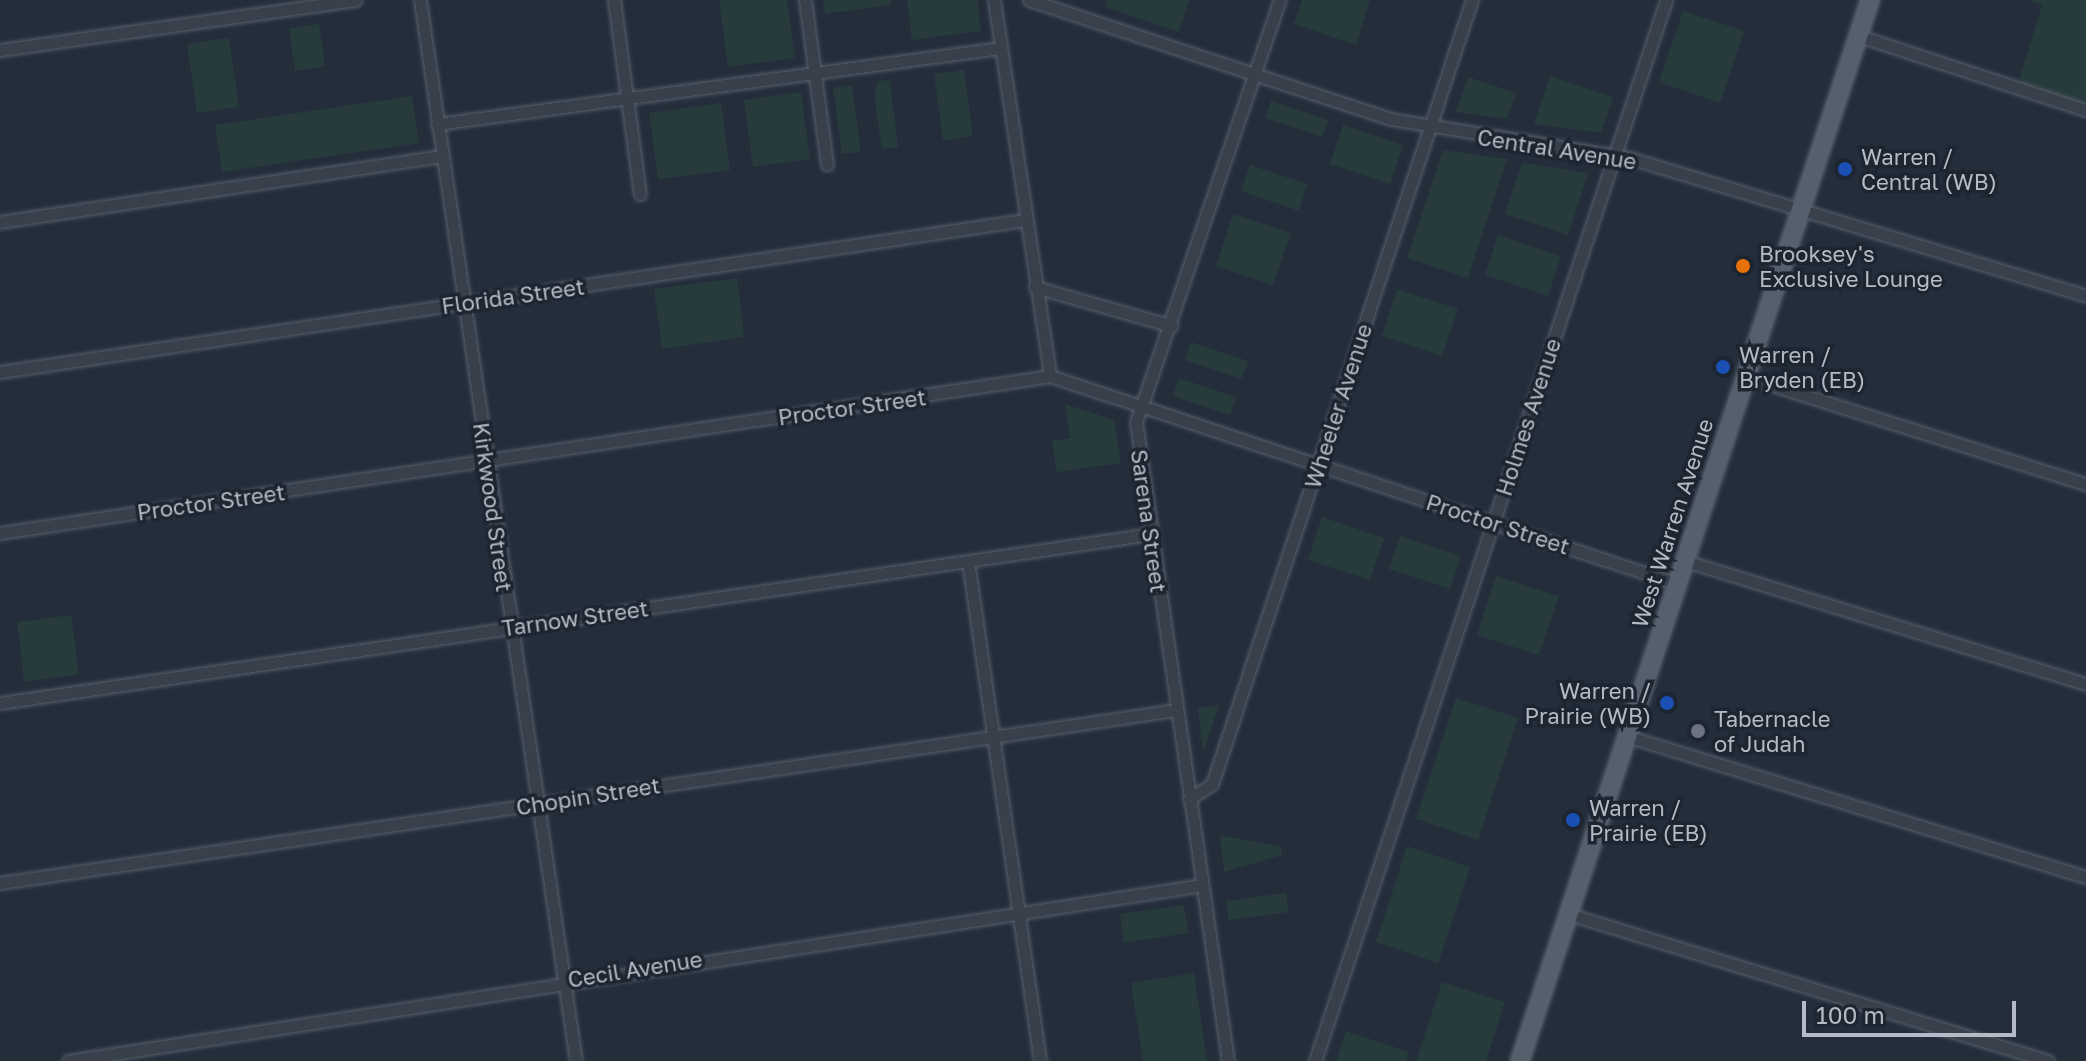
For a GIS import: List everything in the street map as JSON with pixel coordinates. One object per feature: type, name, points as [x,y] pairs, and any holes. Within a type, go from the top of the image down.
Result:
[{"type":"main road","name":"West Warren Avenue","points":[[1520,1061],[1870,0]]},
{"type":"street","points":[[0,50],[356,0]]},
{"type":"street","name":"Kirkwood Street","points":[[420,0],[576,1061]]},
{"type":"street","points":[[614,0],[640,194]]},
{"type":"street","points":[[805,0],[827,165]]},
{"type":"street","points":[[994,0],[1050,376]]},
{"type":"street","name":"Central Avenue","points":[[1029,0],[1256,76],[1430,128],[1615,154],[1802,207],[2086,296]]},
{"type":"street","name":"Sarena Street","points":[[1228,1061],[1136,422],[1172,326],[1280,0]]},
{"type":"street","name":"Wheeler Avenue","points":[[1189,799],[1212,784],[1472,0]]},
{"type":"street","name":"Holmes Avenue","points":[[1315,1061],[1666,0]]},
{"type":"street","points":[[1859,36],[2086,110]]},
{"type":"street","points":[[437,124],[1000,48]]},
{"type":"street","points":[[0,222],[441,156]]},
{"type":"street","name":"Florida Street","points":[[0,372],[1025,220]]},
{"type":"street","points":[[1035,287],[1172,326]]},
{"type":"street","name":"Proctor Street","points":[[0,533],[1050,376],[1678,584]]},
{"type":"street","points":[[1746,377],[2086,484]]},
{"type":"street","name":"Tarnow Street","points":[[0,703],[1151,534]]},
{"type":"street","points":[[968,561],[1040,1061]]},
{"type":"street","points":[[1686,561],[2086,684]]},
{"type":"street","name":"Chopin Street","points":[[0,883],[1176,710]]},
{"type":"street","points":[[1627,736],[2086,877]]},
{"type":"street","name":"Cecil Avenue","points":[[68,1061],[563,980],[1202,885]]},
{"type":"street","points":[[1569,914],[2048,1061]]},
{"type":"green space","points":[[719,0],[787,0],[795,58],[728,67]]},
{"type":"green space","points":[[823,0],[890,0],[891,5],[825,14]]},
{"type":"green space","points":[[907,0],[977,0],[981,31],[912,40]]},
{"type":"green space","points":[[1107,0],[1189,0],[1179,32],[1105,7]]},
{"type":"green space","points":[[1302,0],[1370,0],[1356,45],[1294,24]]},
{"type":"green space","points":[[2029,0],[2086,0],[2086,110],[2017,87],[2042,5]]},
{"type":"green space","points":[[1683,11],[1744,31],[1720,103],[1659,82]]},
{"type":"green space","points":[[319,24],[325,66],[295,71],[289,28]]},
{"type":"green space","points":[[229,38],[239,107],[197,113],[187,44]]},
{"type":"green space","points":[[964,70],[973,136],[943,141],[934,74]]},
{"type":"green space","points":[[1550,76],[1613,97],[1601,133],[1534,124]]},
{"type":"green space","points":[[1468,77],[1516,93],[1507,119],[1456,112]]},
{"type":"green space","points":[[890,80],[898,147],[882,149],[874,94],[878,81]]},
{"type":"green space","points":[[852,85],[861,152],[842,154],[833,88]]},
{"type":"green space","points":[[801,92],[810,159],[753,167],[744,100]]},
{"type":"green space","points":[[412,96],[419,143],[222,172],[215,125]]},
{"type":"green space","points":[[1271,101],[1328,120],[1323,137],[1265,118]]},
{"type":"green space","points":[[721,103],[730,170],[658,179],[649,113]]},
{"type":"green space","points":[[1343,125],[1403,145],[1390,184],[1330,164]]},
{"type":"green space","points":[[1443,150],[1507,159],[1468,278],[1407,258]]},
{"type":"green space","points":[[1522,163],[1588,173],[1568,235],[1505,214]]},
{"type":"green space","points":[[1250,165],[1307,184],[1299,211],[1241,191]]},
{"type":"green space","points":[[1233,214],[1291,233],[1273,285],[1216,266]]},
{"type":"green space","points":[[1498,235],[1561,256],[1548,296],[1485,275]]},
{"type":"green space","points":[[737,278],[744,337],[662,349],[654,289]]},
{"type":"green space","points":[[1397,289],[1458,309],[1442,356],[1382,336]]},
{"type":"green space","points":[[1191,342],[1248,361],[1242,379],[1185,360]]},
{"type":"green space","points":[[1179,378],[1236,397],[1230,415],[1173,396]]},
{"type":"green space","points":[[1065,404],[1114,420],[1121,463],[1057,472],[1052,441],[1070,438]]},
{"type":"green space","points":[[1322,517],[1384,538],[1370,580],[1308,560]]},
{"type":"green space","points":[[1400,536],[1461,556],[1450,589],[1389,569]]},
{"type":"green space","points":[[1496,576],[1559,596],[1539,655],[1477,635]]},
{"type":"green space","points":[[71,615],[79,674],[24,682],[17,622]]},
{"type":"green space","points":[[1456,698],[1518,718],[1478,840],[1416,819]]},
{"type":"green space","points":[[1219,705],[1203,753],[1198,708]]},
{"type":"green space","points":[[1220,835],[1281,847],[1282,855],[1224,872]]},
{"type":"green space","points":[[1407,846],[1470,867],[1438,963],[1376,942]]},
{"type":"green space","points":[[1286,893],[1289,912],[1229,920],[1226,901]]},
{"type":"green space","points":[[1184,905],[1188,933],[1124,943],[1120,914]]},
{"type":"green space","points":[[1194,973],[1207,1061],[1143,1061],[1131,983]]},
{"type":"green space","points":[[1442,982],[1505,1002],[1486,1061],[1416,1061]]},
{"type":"green space","points":[[1346,1031],[1409,1052],[1406,1061],[1336,1061]]},
{"type":"place","name":"Warren / Central (WB)","points":[[1845,169]]},
{"type":"place","name":"Brooksey's Exclusive Lounge","points":[[1743,266]]},
{"type":"place","name":"Warren / Bryden (EB)","points":[[1723,367]]},
{"type":"place","name":"Warren / Prairie (WB)","points":[[1667,703]]},
{"type":"place","name":"Tabernacle of Judah","points":[[1698,731]]},
{"type":"place","name":"Warren / Prairie (EB)","points":[[1573,820]]}]
